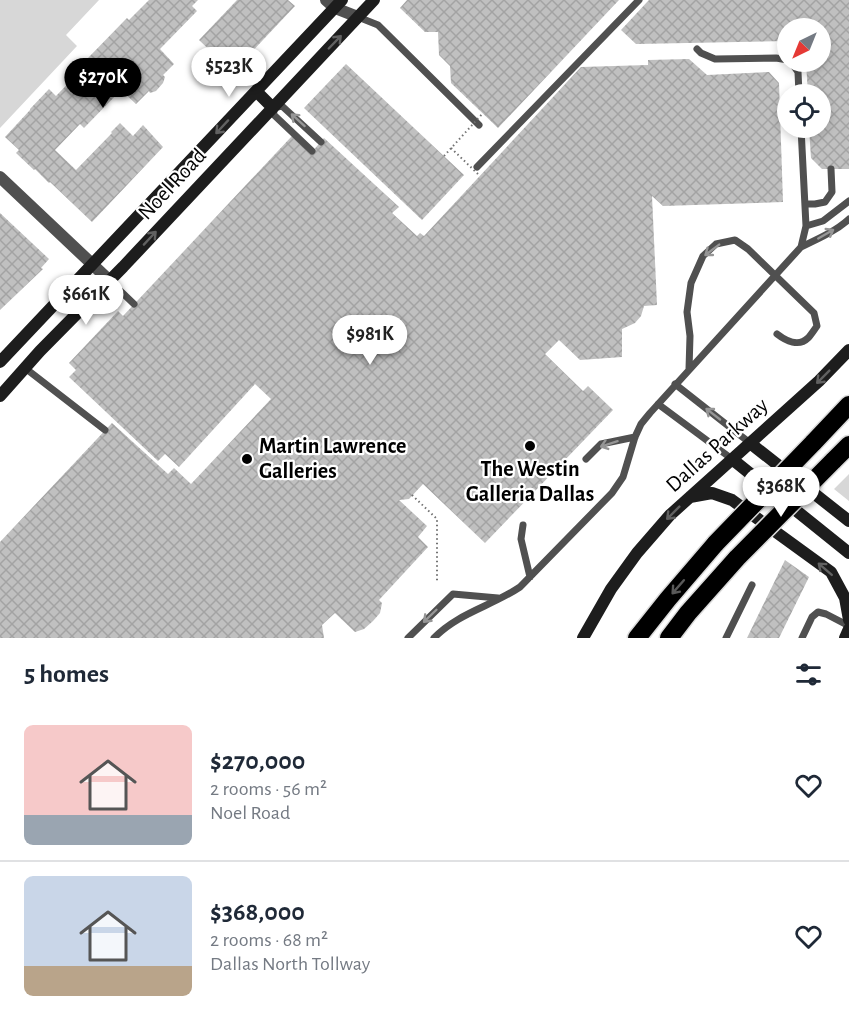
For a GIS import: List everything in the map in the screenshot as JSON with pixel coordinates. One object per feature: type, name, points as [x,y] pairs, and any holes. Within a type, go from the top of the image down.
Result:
[{"type":"highway","points":[[637,638],[717,543],[849,405]]},
{"type":"highway","points":[[669,638],[737,558],[849,445]]},
{"type":"street","name":"Noel Road","points":[[0,396],[40,351],[110,281],[374,0]]},
{"type":"street","name":"Noel Road","points":[[1,359],[256,91],[334,3]]},
{"type":"street","points":[[334,3],[358,17]]},
{"type":"street","points":[[256,91],[273,108]]},
{"type":"street","points":[[0,177],[110,281]]},
{"type":"street","name":"Dallas Parkway","points":[[583,638],[611,589],[670,515],[819,381],[849,350]]},
{"type":"street","points":[[750,443],[849,522]]},
{"type":"street","points":[[732,459],[849,553]]},
{"type":"street","points":[[690,497],[712,493],[732,500],[831,572],[845,598],[849,620]]},
{"type":"street","points":[[848,638],[849,628]]},
{"type":"lane","points":[[477,167],[639,0]]},
{"type":"lane","points":[[358,17],[378,25],[479,125]]},
{"type":"lane","points":[[697,49],[715,59],[777,58]]},
{"type":"lane","points":[[312,151],[274,115],[273,108],[282,106],[321,142]]},
{"type":"lane","points":[[801,247],[806,226],[802,138]]},
{"type":"lane","points":[[805,204],[825,202],[832,192],[831,169]]},
{"type":"lane","points":[[806,226],[823,221],[849,201]]},
{"type":"lane","points":[[434,638],[464,615],[501,598],[520,587],[530,577],[612,493],[623,477],[641,424],[675,384],[801,247],[849,219]]},
{"type":"lane","points":[[689,369],[690,336],[687,312],[691,283],[703,256],[716,244],[735,240],[748,249],[814,313],[817,326],[807,339],[795,343],[782,339],[777,334]]},
{"type":"lane","points":[[110,281],[134,304]]},
{"type":"lane","points":[[25,368],[105,430]]},
{"type":"lane","points":[[675,384],[750,443]]},
{"type":"lane","points":[[658,404],[732,459]]},
{"type":"lane","points":[[586,459],[601,444],[635,437]]},
{"type":"lane","points":[[523,525],[520,539],[530,577]]},
{"type":"lane","points":[[726,638],[752,585]]},
{"type":"lane","points":[[408,638],[453,594],[501,598]]},
{"type":"lane","points":[[802,638],[812,617],[818,612],[826,614],[849,628]]},
{"type":"path","points":[[444,156],[483,113]]},
{"type":"path","points":[[451,148],[480,176]]},
{"type":"path","points":[[412,495],[436,519],[437,584]]},
{"type":"shaded area","points":[[0,0],[99,0],[66,35],[77,46],[0,128]]},
{"type":"shaded area","points":[[849,474],[849,501],[834,489]]},
{"type":"building","points":[[149,0],[198,0],[192,6],[197,11],[160,49],[174,64],[163,75],[165,77],[163,83],[156,91],[150,93],[149,91],[136,104],[121,90],[84,128],[80,124],[55,150],[76,170],[120,123],[133,136],[143,125],[163,147],[92,222],[16,153],[19,150],[5,137],[49,89],[56,96],[90,61],[88,58],[127,18],[129,20]]},
{"type":"building","points":[[237,0],[288,0],[295,6],[231,74],[199,40]]},
{"type":"building","points":[[407,0],[619,0],[498,128],[451,83],[450,66],[439,55],[438,32],[425,32],[400,8]]},
{"type":"building","points":[[649,0],[849,0],[849,169],[822,169],[811,158],[810,138],[831,138],[831,84],[807,84],[807,72],[831,72],[831,18],[777,18],[777,41],[636,44],[621,30]]},
{"type":"building","points":[[689,59],[707,75],[769,72],[779,83],[777,84],[777,138],[781,138],[783,202],[663,206],[652,196],[657,305],[644,306],[641,316],[635,323],[622,329],[622,357],[580,360],[559,340],[545,354],[583,391],[588,386],[613,410],[485,543],[423,484],[409,499],[399,500],[427,526],[418,537],[428,547],[379,600],[382,603],[380,613],[364,629],[355,632],[335,613],[322,625],[324,638],[0,638],[0,542],[112,423],[168,474],[174,468],[191,484],[271,399],[255,384],[179,467],[165,454],[158,461],[69,377],[76,370],[69,363],[118,311],[123,316],[292,136],[311,153],[324,138],[399,207],[392,213],[417,236],[420,233],[424,236],[581,67],[648,65],[648,60]]},
{"type":"building","points":[[346,64],[464,175],[422,220],[304,108]]},
{"type":"building","points":[[0,213],[49,259],[41,268],[43,269],[0,310]]},
{"type":"building","points":[[785,560],[809,577],[779,638],[747,638]]},
{"type":"place","name":"The Westin Galleria Dallas","points":[[530,446]]},
{"type":"place","name":"Martin Lawrence Galleries","points":[[247,459]]}]
